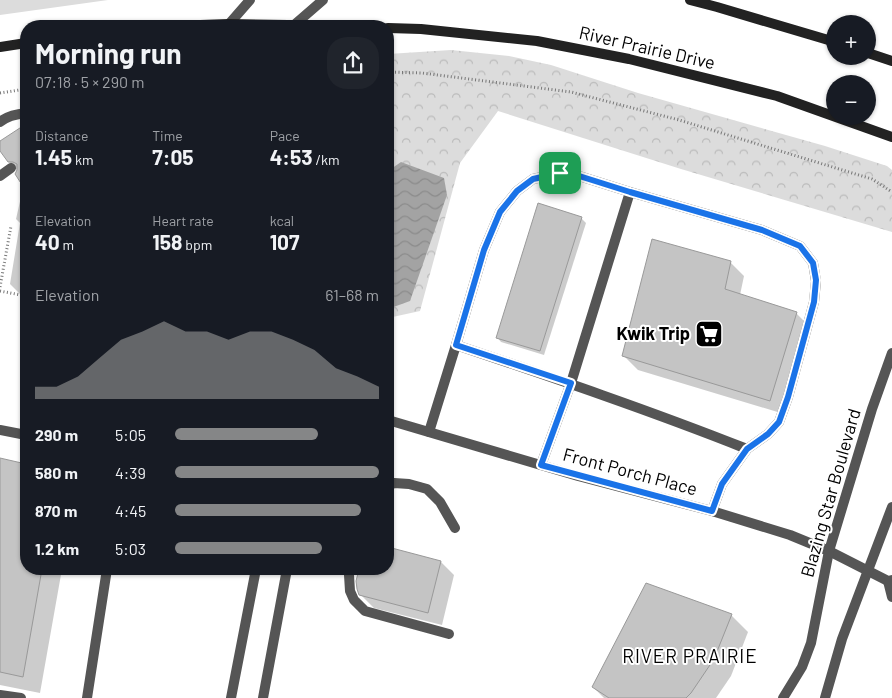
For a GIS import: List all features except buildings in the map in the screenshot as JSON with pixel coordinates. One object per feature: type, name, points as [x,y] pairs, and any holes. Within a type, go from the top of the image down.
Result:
[{"type":"main road","points":[[690,0],[826,39]]},
{"type":"main road","name":"River Prairie Drive","points":[[394,28],[421,29],[537,41],[629,59],[777,96],[892,137]]},
{"type":"main road","points":[[0,47],[20,44]]},
{"type":"main road","points":[[876,56],[892,62]]},
{"type":"street","points":[[232,20],[250,0]]},
{"type":"street","points":[[300,20],[323,0]]},
{"type":"street","points":[[0,122],[5,118],[20,114]]},
{"type":"street","points":[[0,176],[11,168]]},
{"type":"street","points":[[429,432],[484,250],[500,212],[517,191],[533,179],[560,173],[576,175],[762,230],[800,246],[813,263],[816,280],[814,302],[788,397],[779,422],[768,434],[747,449],[722,484],[712,511]]},
{"type":"street","points":[[541,465],[571,383],[630,192]]},
{"type":"street","points":[[456,345],[571,383],[747,449]]},
{"type":"street","name":"Blazing Star Boulevard","points":[[784,698],[802,667],[811,643],[829,551],[872,410],[892,352]]},
{"type":"street","name":"Front Porch Place","points":[[394,422],[541,465],[712,511],[790,535],[890,580],[892,597]]},
{"type":"street","points":[[0,430],[20,434]]},
{"type":"street","points":[[394,483],[409,484],[427,489],[440,502],[455,528]]},
{"type":"street","points":[[825,698],[842,639],[892,508]]},
{"type":"street","points":[[87,698],[106,575]]},
{"type":"street","points":[[231,698],[255,575]]},
{"type":"street","points":[[263,698],[286,575]]},
{"type":"street","points":[[349,575],[350,591],[354,600],[365,611],[449,634]]},
{"type":"street","points":[[0,695],[21,698]]},
{"type":"path","points":[[394,72],[422,73],[571,92],[679,120],[872,179],[892,192]]},
{"type":"path","points":[[0,93],[20,90]]},
{"type":"path","points":[[12,226],[0,289],[20,294]]},
{"type":"green space","points":[[0,0],[108,0],[0,15]]},
{"type":"green space","points":[[451,50],[509,56],[551,65],[638,93],[825,146],[887,166],[892,170],[892,232],[681,169],[498,111],[460,163],[420,311],[394,317],[394,54]]},
{"type":"water","points":[[401,162],[444,178],[447,195],[410,301],[394,307],[394,167]]},
{"type":"place","name":"Kwik Trip","points":[[709,334]]},
{"type":"district","name":"RIVER PRAIRIE","points":[[690,656]]},
{"type":"route","points":[[560,173],[576,175],[762,230],[800,246],[813,263],[816,280],[814,302],[788,397],[779,422],[768,434],[747,449],[722,484],[712,511],[541,465],[571,383],[456,345],[484,250],[500,212],[517,191],[533,179],[560,173]]}]
